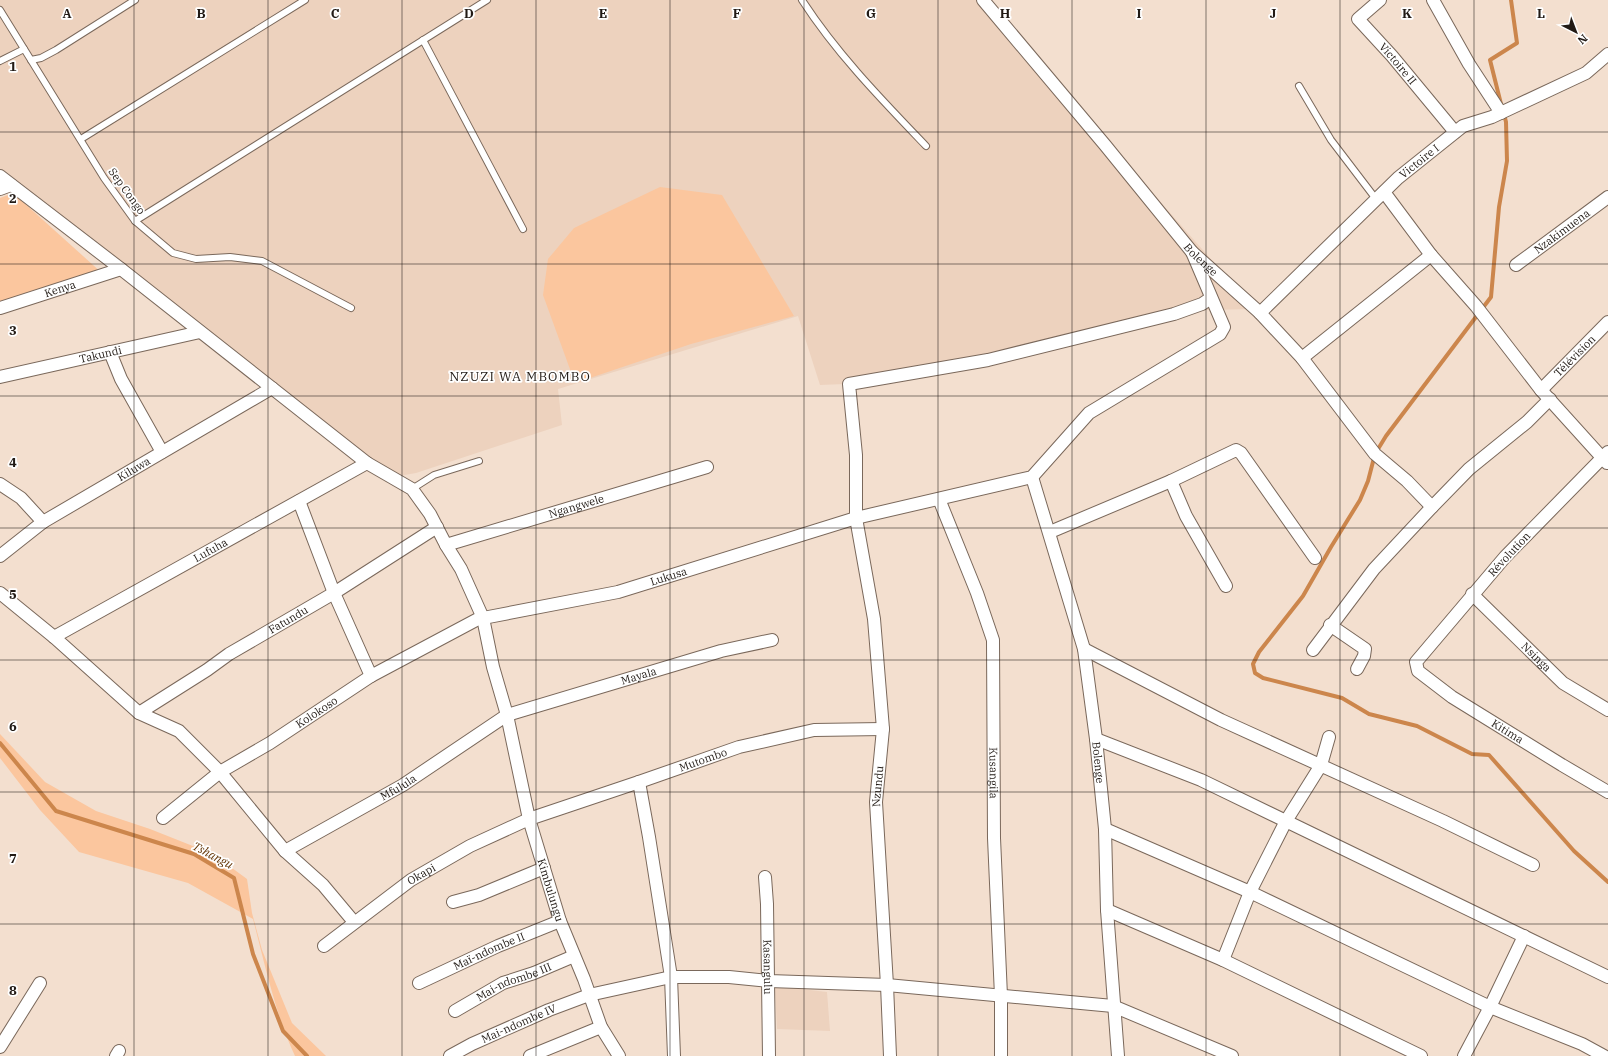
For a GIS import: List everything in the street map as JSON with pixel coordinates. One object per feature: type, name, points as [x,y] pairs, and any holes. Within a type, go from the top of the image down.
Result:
[{"type":"street","name":"Bolenge","points":[[983,0],[1105,145],[1192,252],[1260,314],[1302,358],[1376,454],[1408,481],[1432,507]]},
{"type":"street","name":"Victoire II","points":[[1380,0],[1358,19],[1392,56],[1455,132]]},
{"type":"street","points":[[1432,0],[1501,114]]},
{"type":"street","name":"Victoire I","points":[[1260,314],[1380,196],[1463,126],[1501,114],[1586,73],[1608,54]]},
{"type":"street","points":[[0,176],[6,187],[121,269],[367,463],[412,489]]},
{"type":"street","points":[[1380,196],[1476,306],[1545,395],[1606,458]]},
{"type":"street","name":"Nzakimuena","points":[[1516,265],[1608,197]]},
{"type":"street","points":[[1032,477],[1089,413],[1220,334],[1224,327],[1192,252]]},
{"type":"street","points":[[1302,358],[1432,256]]},
{"type":"street","name":"Kenya","points":[[0,308],[121,269]]},
{"type":"street","name":"Nzundu","points":[[890,1056],[876,802],[883,729],[874,619],[856,518],[856,455],[849,384],[988,360],[1174,314],[1202,304],[1211,298]]},
{"type":"street","name":"Télévision","points":[[1313,650],[1374,569],[1469,469],[1527,422],[1545,395],[1608,322]]},
{"type":"street","name":"Takundi","points":[[0,376],[200,332]]},
{"type":"street","points":[[110,352],[122,379],[162,452]]},
{"type":"street","name":"Kiluwa","points":[[0,556],[43,522],[272,388]]},
{"type":"street","points":[[1050,532],[1171,481],[1236,450],[1241,453],[1315,558]]},
{"type":"street","name":"Révolution","points":[[1416,662],[1472,594],[1529,533],[1606,458]]},
{"type":"street","name":"Lufuha","points":[[54,637],[367,463]]},
{"type":"street","name":"Ngangwele","points":[[446,545],[708,467]]},
{"type":"street","name":"Bolenge","points":[[1032,477],[1050,532],[1056,558],[1084,649],[1096,739],[1105,829],[1107,910],[1113,1006],[1118,1056]]},
{"type":"street","name":"Lukusa","points":[[481,618],[618,592],[856,518],[1032,477]]},
{"type":"street","points":[[1171,481],[1186,516],[1226,586]]},
{"type":"street","points":[[0,484],[21,498],[43,522]]},
{"type":"street","name":"Kimbulungu","points":[[412,489],[437,527],[461,569],[481,618],[507,715],[529,818],[560,921],[601,1027],[619,1056]]},
{"type":"street","name":"Kusangila","points":[[939,499],[977,593],[993,640],[994,838],[1001,996],[1001,1056]]},
{"type":"street","points":[[299,500],[334,593],[371,676]]},
{"type":"street","name":"Fatundu","points":[[140,713],[229,654],[334,593],[437,527]]},
{"type":"street","points":[[0,593],[54,637],[140,713],[179,732],[220,772],[285,851],[323,885],[354,922]]},
{"type":"street","name":"Nsinga","points":[[1472,594],[1563,683],[1608,710]]},
{"type":"street","name":"Kolokoso","points":[[163,818],[220,772],[270,743],[371,676],[481,618]]},
{"type":"street","points":[[1330,626],[1365,649],[1364,656],[1356,669]]},
{"type":"street","name":"Mayala","points":[[507,715],[721,651],[772,640]]},
{"type":"street","points":[[1084,649],[1221,720],[1443,821],[1533,865]]},
{"type":"street","name":"Kitima","points":[[1416,662],[1418,671],[1452,697],[1608,792]]},
{"type":"street","name":"Mfulula","points":[[285,851],[403,785],[507,715]]},
{"type":"street","name":"Mutombo","points":[[529,818],[739,747],[814,730],[883,729]]},
{"type":"street","points":[[1223,960],[1250,892],[1286,821],[1321,765],[1329,737]]},
{"type":"street","points":[[1096,739],[1201,780],[1608,977]]},
{"type":"street","points":[[639,782],[671,977],[674,1056]]},
{"type":"street","name":"Okapi","points":[[324,946],[411,880],[470,846],[529,818]]},
{"type":"street","points":[[1105,829],[1250,892],[1490,1007],[1582,1044],[1604,1056]]},
{"type":"street","points":[[453,902],[479,895],[544,868]]},
{"type":"street","name":"Kasangulu","points":[[765,877],[769,981],[769,1056]]},
{"type":"street","points":[[1107,910],[1223,960],[1421,1056]]},
{"type":"street","name":"Maï-ndombe II","points":[[419,984],[498,946],[560,921]]},
{"type":"street","points":[[1464,1056],[1490,1007],[1524,936]]},
{"type":"street","name":"Mai-ndombe III","points":[[455,1012],[503,983],[534,973],[574,956]]},
{"type":"street","name":"Mai-ndombe IV","points":[[450,1056],[472,1044],[542,1013],[589,995],[671,977],[729,977],[769,981],[887,985],[1113,1006],[1232,1056]]},
{"type":"street","points":[[0,1048],[40,983]]},
{"type":"street","points":[[530,1056],[601,1027]]},
{"type":"lane","points":[[31,60],[41,58],[56,50],[135,0]]},
{"type":"lane","points":[[80,139],[305,0]]},
{"type":"lane","points":[[135,221],[487,0]]},
{"type":"lane","points":[[802,0],[816,22],[865,83],[926,146]]},
{"type":"lane","name":"Sep Congo","points":[[0,10],[104,178],[135,221],[173,252],[196,259],[230,258],[262,261],[351,308]]},
{"type":"lane","points":[[423,40],[523,229]]},
{"type":"lane","points":[[0,61],[24,50]]},
{"type":"lane","points":[[1299,86],[1331,140],[1380,196]]},
{"type":"lane","points":[[412,489],[434,475],[479,461]]},
{"type":"shaded area","points":[[0,0],[982,0],[1255,309],[1206,310],[845,384],[820,385],[798,316],[558,389],[562,425],[416,473],[393,477],[0,182]]},
{"type":"shaded area","points":[[660,187],[722,195],[794,316],[691,344],[575,383],[543,295],[548,259],[574,228]]},
{"type":"shaded area","points":[[13,193],[103,274],[0,306],[0,198]]},
{"type":"shaded area","points":[[0,734],[45,782],[96,811],[150,829],[213,854],[247,879],[252,913],[262,950],[292,1023],[326,1056],[295,1056],[276,1006],[253,919],[188,883],[79,852],[40,810],[0,758]]},
{"type":"shaded area","points":[[775,986],[827,992],[830,1031],[777,1029]]},
{"type":"waterway","points":[[1501,104],[1490,60],[1517,43],[1511,0]]},
{"type":"waterway","points":[[1504,114],[1506,122],[1507,161],[1499,207],[1491,297],[1386,436],[1375,454],[1368,481],[1360,500],[1303,596],[1259,652],[1253,664],[1255,673],[1263,678],[1342,698],[1369,714],[1417,726],[1472,754],[1489,755],[1574,851],[1608,882]]},
{"type":"waterway","name":"Tshangu","points":[[0,743],[56,811],[194,854],[234,878],[253,954],[283,1031],[307,1056]]},
{"type":"district","name":"NZUZI WA MBOMBO","points":[[520,376]]}]
